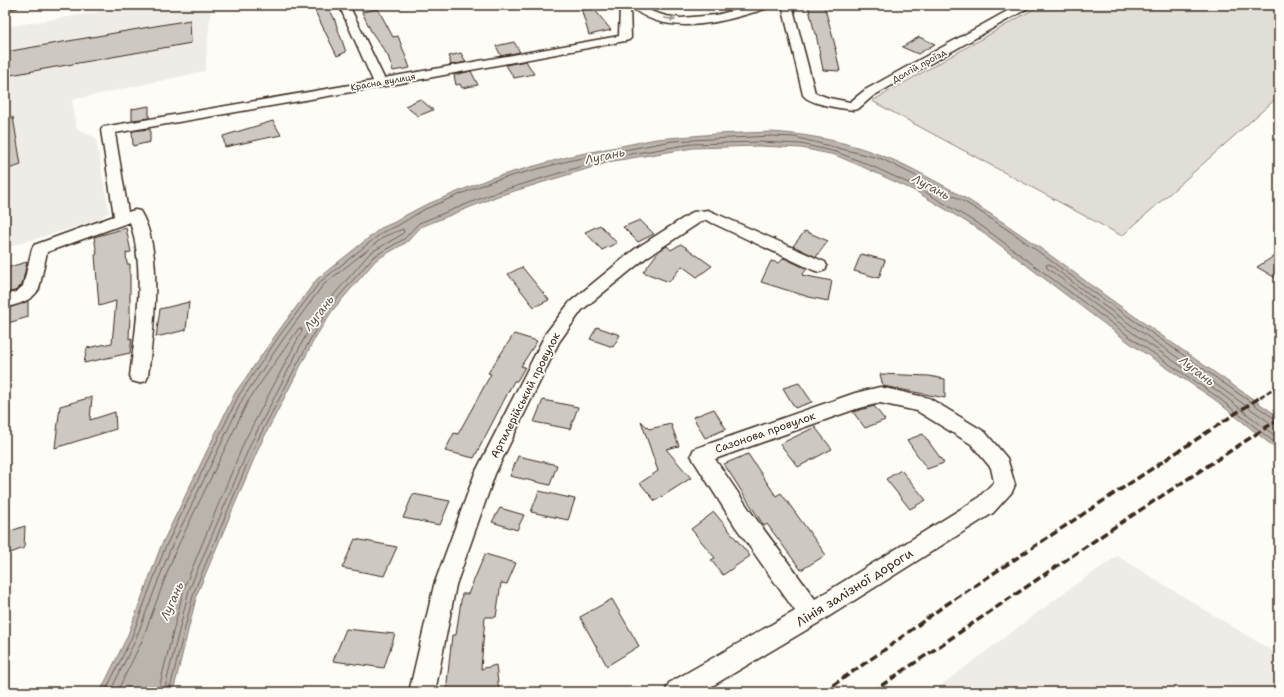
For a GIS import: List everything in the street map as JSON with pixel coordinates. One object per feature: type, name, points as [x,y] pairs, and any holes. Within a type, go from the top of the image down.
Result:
[{"type":"street","points":[[5,6],[13,5]]},
{"type":"street","points":[[344,5],[380,83]]},
{"type":"street","name":"Красна вулиця","points":[[122,220],[108,130],[380,83],[625,38],[625,5]]},
{"type":"street","points":[[635,5],[644,13],[665,19],[691,22],[748,12],[765,5]]},
{"type":"street","name":"Долгій проїзд","points":[[787,5],[809,95],[834,104],[853,106],[869,93],[1026,5]]},
{"type":"street","points":[[5,302],[22,296],[32,289],[40,249],[134,215],[141,230],[146,266],[145,308],[139,376]]},
{"type":"street","name":"Артилерійський провулок","points":[[422,692],[445,585],[486,473],[552,338],[576,306],[641,253],[698,216],[708,215],[819,266]]},
{"type":"street","name":"Сазонова провулок","points":[[812,614],[743,519],[701,455],[855,401],[880,396],[922,404],[978,438],[1000,464]]},
{"type":"street","name":"Лінія залізної дороги","points":[[678,692],[812,614],[985,506],[1005,485],[1000,464]]},
{"type":"shaded area","points":[[142,5],[211,5],[205,71],[72,100],[76,128],[96,138],[109,212],[98,220],[5,248],[5,27]]},
{"type":"shaded area","points":[[1041,5],[1279,5],[1279,96],[1122,236],[872,101]]},
{"type":"shaded area","points":[[1117,556],[1279,655],[1279,692],[932,692],[1065,592]]},
{"type":"water","name":"Лугань","points":[[771,132],[828,140],[870,151],[892,159],[969,200],[1279,417],[1279,451],[1214,399],[1131,344],[980,230],[915,191],[863,167],[835,155],[801,148],[759,146],[693,148],[613,161],[498,196],[421,227],[407,242],[376,260],[332,311],[315,338],[259,447],[197,594],[173,692],[100,692],[127,637],[161,546],[235,393],[317,279],[381,228],[423,206],[491,178],[571,156],[656,139],[716,134]]},
{"type":"building","points":[[312,5],[327,5],[334,18],[346,52],[337,56]]},
{"type":"building","points":[[580,5],[591,5],[611,30],[589,35]]},
{"type":"building","points":[[808,5],[824,5],[836,49],[835,48],[840,71],[823,70],[816,34]]},
{"type":"building","points":[[378,9],[393,37],[398,36],[410,68],[393,71],[388,56],[371,31],[362,12]]},
{"type":"building","points":[[190,20],[191,43],[5,76],[5,52]]},
{"type":"building","points":[[919,37],[935,44],[918,54],[902,47]]},
{"type":"building","points":[[514,42],[520,52],[501,56],[496,46]]},
{"type":"building","points":[[461,53],[466,62],[451,65],[449,56]]},
{"type":"building","points":[[526,61],[534,74],[514,78],[506,65]]},
{"type":"building","points":[[471,71],[478,85],[462,88],[460,84],[456,85],[454,75]]},
{"type":"building","points":[[420,99],[433,110],[418,116],[405,106]]},
{"type":"building","points":[[149,106],[149,118],[132,120],[132,109]]},
{"type":"building","points":[[13,117],[21,165],[5,170],[5,118]]},
{"type":"building","points":[[273,121],[281,135],[225,147],[223,136]]},
{"type":"building","points":[[150,129],[150,142],[133,146],[132,131]]},
{"type":"building","points":[[640,220],[654,234],[638,242],[623,227]]},
{"type":"building","points":[[600,225],[617,243],[602,250],[585,232]]},
{"type":"building","points":[[126,228],[131,252],[126,253],[127,264],[130,264],[129,339],[132,338],[130,353],[84,363],[87,348],[112,343],[116,301],[99,306],[95,255],[97,254],[94,237]]},
{"type":"building","points":[[805,231],[828,241],[816,257],[793,246]]},
{"type":"building","points":[[681,244],[712,266],[697,277],[682,266],[669,282],[643,272],[659,251],[667,246],[671,250]]},
{"type":"building","points":[[1279,253],[1279,280],[1257,267]]},
{"type":"building","points":[[861,254],[885,260],[879,278],[854,271]]},
{"type":"building","points":[[784,258],[807,269],[802,275],[832,281],[828,301],[809,297],[761,282],[771,261],[779,263]]},
{"type":"building","points":[[27,262],[22,285],[15,291],[5,293],[5,268]]},
{"type":"building","points":[[522,267],[549,300],[534,307],[508,274]]},
{"type":"building","points":[[28,301],[28,317],[5,324],[5,309]]},
{"type":"building","points":[[189,302],[186,330],[156,337],[160,309]]},
{"type":"building","points":[[597,327],[620,335],[613,347],[590,339]]},
{"type":"building","points":[[514,334],[537,341],[521,366],[525,367],[517,381],[514,381],[474,458],[445,451],[454,433],[458,434],[491,374],[488,373]]},
{"type":"building","points":[[880,374],[929,376],[945,379],[945,398],[883,386]]},
{"type":"building","points":[[799,383],[812,402],[795,408],[783,388]]},
{"type":"building","points":[[92,397],[90,420],[115,412],[116,429],[55,448],[60,406]]},
{"type":"building","points":[[543,400],[578,407],[570,429],[534,422]]},
{"type":"building","points":[[874,406],[885,420],[865,428],[853,412]]},
{"type":"building","points":[[714,409],[726,429],[705,438],[693,417]]},
{"type":"building","points":[[641,421],[649,429],[671,424],[679,446],[666,449],[691,478],[655,501],[640,483],[658,471]]},
{"type":"building","points":[[815,427],[832,449],[798,467],[780,444]]},
{"type":"building","points":[[923,434],[944,463],[927,469],[907,440]]},
{"type":"building","points":[[748,454],[776,496],[781,493],[826,555],[801,570],[767,524],[764,526],[724,464]]},
{"type":"building","points":[[518,456],[557,465],[550,485],[510,476]]},
{"type":"building","points":[[901,470],[926,500],[910,509],[886,479]]},
{"type":"building","points":[[539,491],[575,499],[568,520],[531,512]]},
{"type":"building","points":[[413,494],[450,501],[440,525],[403,518]]},
{"type":"building","points":[[500,508],[524,515],[517,530],[492,522]]},
{"type":"building","points":[[714,512],[750,556],[723,575],[711,560],[715,558],[691,529]]},
{"type":"building","points":[[25,526],[24,548],[5,555],[5,533]]},
{"type":"building","points":[[355,539],[397,547],[384,576],[342,568]]},
{"type":"building","points":[[485,554],[516,563],[507,584],[501,583],[496,617],[485,617],[481,669],[496,665],[499,692],[448,692],[447,683],[452,635],[456,635],[462,594],[468,594]]},
{"type":"building","points":[[612,599],[639,646],[607,666],[580,617]]},
{"type":"building","points":[[346,629],[395,634],[384,668],[333,661]]},
{"type":"railway","points":[[1260,397],[1279,385]]},
{"type":"railway","points":[[823,692],[887,648],[941,608],[1262,396]]},
{"type":"railway","points":[[872,692],[1113,528],[1279,419]]}]
